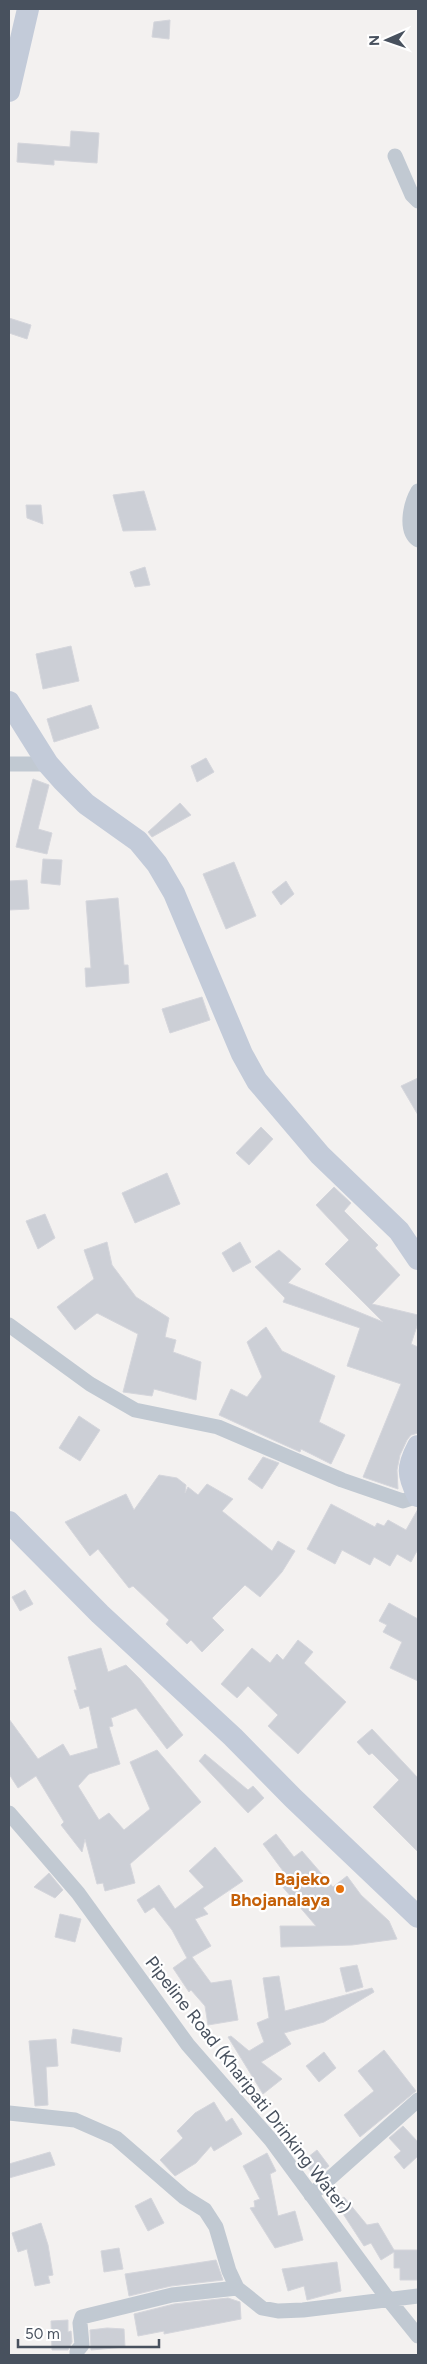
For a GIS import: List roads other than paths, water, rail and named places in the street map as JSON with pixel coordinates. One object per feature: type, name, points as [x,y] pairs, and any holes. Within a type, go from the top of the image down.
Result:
[{"type":"main road","points":[[9,91],[28,9]]},
{"type":"main road","points":[[9,702],[48,764],[86,804],[138,841],[157,864],[174,893],[242,1054],[257,1081],[320,1155],[398,1231],[418,1259]]},
{"type":"main road","points":[[418,1446],[409,1468],[411,1480],[418,1496]]},
{"type":"main road","points":[[9,1522],[100,1614],[233,1738],[418,1917]]},
{"type":"street","points":[[395,156],[412,195],[418,201]]},
{"type":"street","points":[[418,491],[414,498],[410,525],[415,538],[418,540]]},
{"type":"street","points":[[9,764],[48,764]]},
{"type":"street","points":[[9,1325],[90,1384],[134,1410],[218,1427],[342,1480],[403,1501],[418,1496]]},
{"type":"street","name":"Pipeline Road (Kharipati Drinking Water)","points":[[9,1813],[78,1893],[188,2045],[271,2140],[388,2299],[418,2336]]},
{"type":"street","points":[[311,2195],[418,2100]]},
{"type":"street","points":[[9,2113],[75,2120],[116,2138],[184,2197],[205,2210],[216,2227],[229,2271],[237,2288],[262,2308],[278,2311],[362,2304],[418,2296]]},
{"type":"street","points":[[77,2355],[77,2351],[82,2345],[80,2323],[82,2317],[172,2295],[237,2288]]},
{"type":"place","name":"Bajeko Bhojanalaya","points":[[340,1889]]}]
